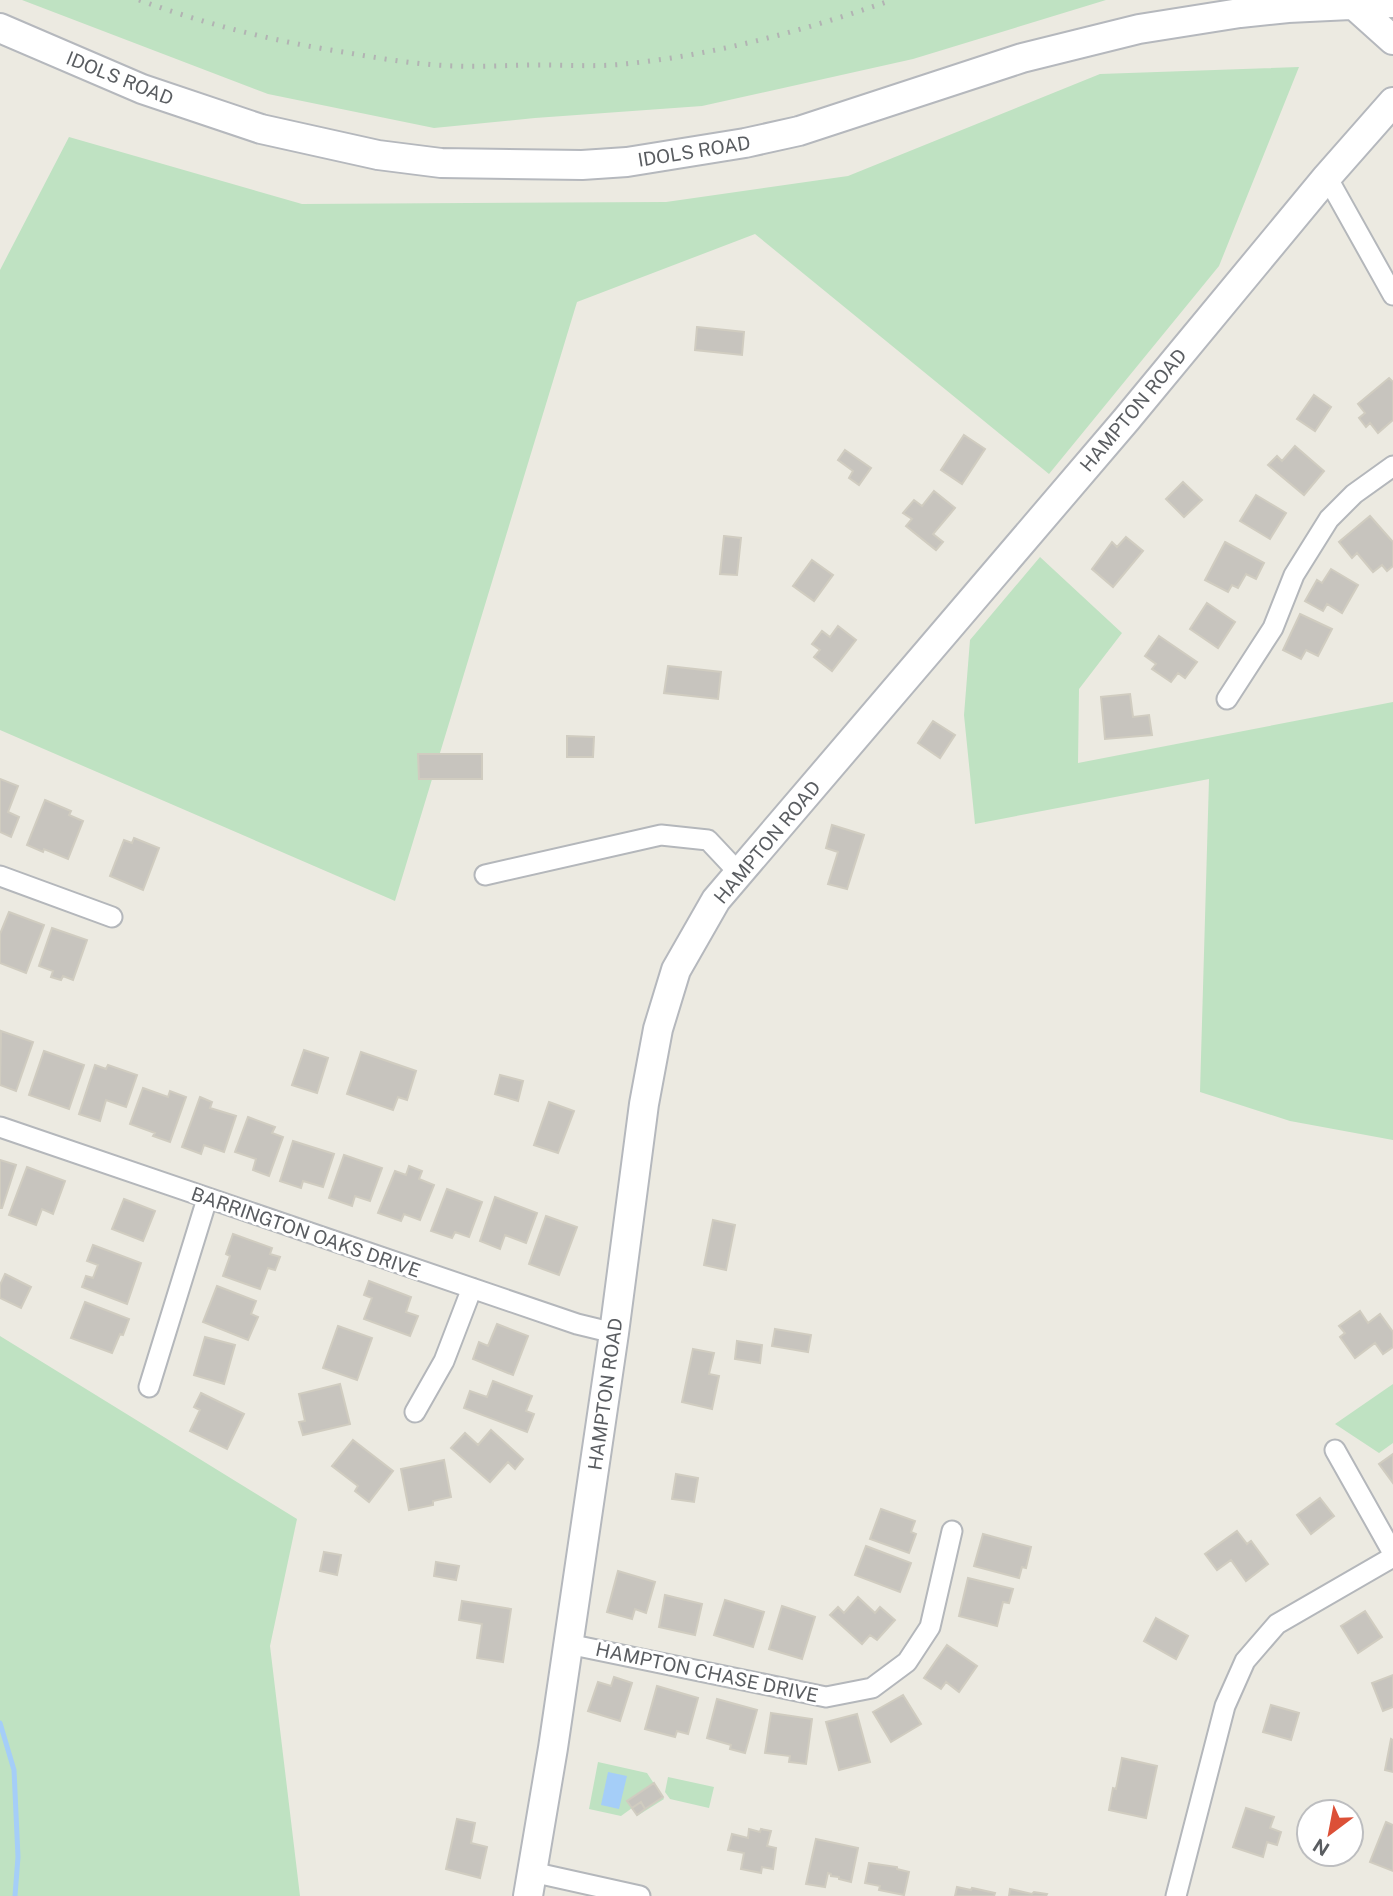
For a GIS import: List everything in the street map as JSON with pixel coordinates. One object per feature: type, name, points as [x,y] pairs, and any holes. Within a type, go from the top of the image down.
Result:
[{"type":"main road","name":"IDOLS ROAD","points":[[0,28],[142,89],[261,129],[378,155],[441,163],[582,165],[627,162],[745,143],[799,131],[1022,58],[1139,29],[1288,8],[1393,3]]},
{"type":"main road","points":[[1354,5],[1393,40]]},
{"type":"main road","name":"HAMPTON ROAD","points":[[530,1884],[553,1748],[614,1333],[644,1104],[658,1029],[676,970],[716,900],[1126,420],[1327,177],[1393,102]]},
{"type":"street","points":[[1327,177],[1393,295]]},
{"type":"street","points":[[1227,699],[1273,628],[1294,575],[1329,519],[1354,494],[1393,466]]},
{"type":"street","points":[[485,875],[661,835],[708,840],[739,873]]},
{"type":"street","points":[[0,876],[112,918]]},
{"type":"street","name":"BARRINGTON OAKS DRIVE","points":[[0,1126],[577,1324],[614,1333]]},
{"type":"street","points":[[149,1387],[207,1199]]},
{"type":"street","points":[[415,1412],[444,1362],[472,1288]]},
{"type":"street","points":[[1176,1896],[1225,1706],[1245,1661],[1277,1624],[1393,1555],[1335,1450]]},
{"type":"street","name":"HAMPTON CHASE DRIVE","points":[[568,1644],[826,1697],[872,1688],[907,1662],[930,1627],[952,1531]]},
{"type":"street","points":[[530,1884],[640,1896]]},
{"type":"green space","points":[[22,0],[1106,0],[913,59],[702,106],[434,128],[268,94]]},
{"type":"green space","points":[[1299,67],[1219,266],[1049,474],[755,234],[577,302],[395,901],[0,730],[0,270],[69,137],[302,204],[666,202],[848,176],[1100,74]]},
{"type":"green space","points":[[1040,557],[1122,633],[1079,689],[1078,763],[1393,702],[1393,1140],[1290,1121],[1200,1092],[1209,779],[975,824],[964,715],[970,640]]},
{"type":"green space","points":[[0,1336],[297,1519],[270,1646],[300,1896],[0,1896]]},
{"type":"green space","points":[[1393,1384],[1393,1443],[1379,1453],[1335,1424]]},
{"type":"green space","points":[[598,1762],[647,1773],[664,1799],[637,1816],[632,1808],[621,1816],[589,1809]]},
{"type":"green space","points":[[668,1777],[714,1787],[709,1808],[670,1799],[665,1792]]},
{"type":"water","points":[[608,1772],[627,1776],[619,1809],[601,1805]]},
{"type":"building","points":[[697,327],[744,332],[742,355],[695,350]]},
{"type":"building","points":[[1389,378],[1393,382],[1393,420],[1378,433],[1370,423],[1366,427],[1359,418],[1365,413],[1358,404]]},
{"type":"building","points":[[1314,395],[1331,407],[1315,431],[1297,419]]},
{"type":"building","points":[[964,435],[985,449],[962,484],[941,470]]},
{"type":"building","points":[[1295,446],[1324,471],[1304,495],[1268,465],[1277,456],[1282,461]]},
{"type":"building","points":[[845,450],[871,468],[859,485],[849,478],[853,471],[838,460]]},
{"type":"building","points":[[1183,482],[1202,500],[1184,517],[1166,499]]},
{"type":"building","points":[[934,491],[955,508],[933,534],[943,542],[936,550],[906,526],[912,519],[903,513],[914,500],[922,506]]},
{"type":"building","points":[[1256,495],[1286,513],[1270,539],[1240,521]]},
{"type":"building","points":[[1370,516],[1393,542],[1393,566],[1387,571],[1382,565],[1373,572],[1357,553],[1352,558],[1339,542]]},
{"type":"building","points":[[724,536],[741,538],[737,575],[720,574]]},
{"type":"building","points":[[1126,537],[1143,551],[1113,587],[1092,569],[1112,542],[1117,547]]},
{"type":"building","points":[[1225,542],[1264,563],[1256,579],[1246,574],[1238,588],[1232,585],[1228,592],[1205,580]]},
{"type":"building","points":[[812,560],[833,575],[814,601],[793,586]]},
{"type":"building","points":[[1331,569],[1358,585],[1342,613],[1327,604],[1323,611],[1305,601],[1317,580],[1322,583]]},
{"type":"building","points":[[1207,603],[1235,622],[1218,648],[1190,629]]},
{"type":"building","points":[[1300,614],[1332,629],[1318,656],[1306,650],[1301,659],[1283,650]]},
{"type":"building","points":[[838,626],[856,640],[832,671],[814,657],[820,650],[812,644],[822,631],[830,637]]},
{"type":"building","points":[[1159,636],[1197,662],[1185,678],[1178,673],[1171,682],[1152,669],[1156,664],[1145,656]]},
{"type":"building","points":[[668,666],[721,672],[718,699],[664,693]]},
{"type":"building","points":[[1130,694],[1133,717],[1149,715],[1152,735],[1105,739],[1101,697]]},
{"type":"building","points":[[933,721],[955,735],[940,758],[918,743]]},
{"type":"building","points":[[567,736],[594,737],[593,757],[567,757]]},
{"type":"building","points":[[418,754],[482,754],[482,779],[419,779]]},
{"type":"building","points":[[0,779],[18,786],[8,812],[19,817],[11,837],[0,832]]},
{"type":"building","points":[[45,800],[71,811],[69,815],[83,821],[68,859],[27,845]]},
{"type":"building","points":[[832,825],[864,835],[847,889],[828,884],[838,852],[826,848]]},
{"type":"building","points":[[134,838],[159,848],[143,890],[110,876],[124,840],[132,843]]},
{"type":"building","points":[[9,912],[44,925],[26,973],[0,963],[0,934]]},
{"type":"building","points":[[52,928],[87,940],[73,980],[63,976],[61,980],[51,977],[53,971],[39,966]]},
{"type":"building","points":[[1,1031],[33,1042],[16,1091],[0,1085]]},
{"type":"building","points":[[304,1050],[328,1058],[317,1093],[292,1085]]},
{"type":"building","points":[[44,1051],[84,1065],[69,1109],[29,1095]]},
{"type":"building","points":[[361,1052],[416,1071],[407,1100],[398,1097],[393,1110],[347,1094]]},
{"type":"building","points":[[95,1065],[106,1069],[108,1065],[137,1075],[126,1107],[106,1100],[100,1121],[79,1114]]},
{"type":"building","points":[[500,1075],[523,1081],[518,1101],[495,1094]]},
{"type":"building","points":[[143,1088],[168,1097],[170,1091],[186,1097],[170,1142],[130,1124]]},
{"type":"building","points":[[200,1097],[212,1102],[210,1108],[236,1116],[224,1152],[204,1145],[201,1154],[182,1147]]},
{"type":"building","points":[[549,1102],[574,1111],[558,1153],[534,1145]]},
{"type":"building","points":[[248,1117],[275,1127],[272,1133],[283,1137],[269,1176],[253,1170],[256,1159],[235,1152]]},
{"type":"building","points":[[293,1141],[334,1154],[323,1187],[303,1181],[301,1188],[280,1181]]},
{"type":"building","points":[[344,1155],[382,1168],[370,1201],[355,1196],[352,1206],[329,1198]]},
{"type":"building","points":[[0,1160],[16,1165],[2,1208],[0,1208]]},
{"type":"building","points":[[409,1166],[422,1171],[419,1179],[434,1185],[420,1220],[404,1214],[401,1221],[378,1213],[395,1171],[406,1175]]},
{"type":"building","points":[[27,1167],[65,1181],[53,1214],[42,1209],[36,1225],[9,1215]]},
{"type":"building","points":[[447,1189],[482,1202],[469,1237],[455,1232],[452,1238],[431,1231]]},
{"type":"building","points":[[495,1197],[537,1213],[526,1243],[505,1235],[500,1249],[480,1241]]},
{"type":"building","points":[[124,1199],[155,1211],[143,1241],[112,1229]]},
{"type":"building","points":[[546,1216],[577,1227],[559,1275],[529,1264]]},
{"type":"building","points":[[713,1220],[735,1225],[726,1270],[704,1265]]},
{"type":"building","points":[[233,1234],[272,1248],[270,1254],[280,1257],[275,1270],[268,1268],[260,1289],[223,1276],[230,1256],[226,1254]]},
{"type":"building","points":[[93,1245],[141,1263],[127,1304],[82,1287],[86,1276],[93,1278],[98,1265],[87,1261]]},
{"type":"building","points":[[5,1274],[31,1287],[21,1308],[0,1298],[0,1285]]},
{"type":"building","points":[[369,1281],[411,1297],[406,1312],[418,1316],[410,1336],[364,1319],[372,1298],[364,1295]]},
{"type":"building","points":[[217,1286],[256,1301],[251,1314],[258,1317],[248,1340],[203,1322]]},
{"type":"building","points":[[85,1302],[129,1319],[112,1353],[71,1338]]},
{"type":"building","points":[[1360,1311],[1368,1323],[1380,1314],[1393,1332],[1393,1347],[1383,1354],[1375,1343],[1355,1358],[1340,1337],[1345,1333],[1339,1326]]},
{"type":"building","points":[[497,1324],[528,1336],[513,1375],[473,1359],[479,1342],[488,1346]]},
{"type":"building","points":[[338,1326],[372,1338],[357,1380],[323,1368]]},
{"type":"building","points":[[775,1329],[811,1335],[808,1352],[772,1346]]},
{"type":"building","points":[[205,1337],[235,1345],[224,1384],[194,1375]]},
{"type":"building","points":[[737,1341],[762,1345],[760,1363],[735,1359]]},
{"type":"building","points":[[693,1349],[714,1353],[709,1374],[719,1376],[712,1409],[682,1402]]},
{"type":"building","points":[[493,1381],[532,1396],[526,1411],[534,1414],[527,1432],[464,1408],[470,1391],[487,1397]]},
{"type":"building","points":[[340,1384],[350,1424],[303,1435],[299,1422],[305,1421],[299,1394]]},
{"type":"building","points":[[201,1393],[244,1414],[227,1449],[190,1431],[200,1410],[194,1407]]},
{"type":"building","points":[[491,1430],[523,1459],[515,1469],[508,1462],[490,1482],[451,1448],[465,1433],[478,1445]]},
{"type":"building","points":[[353,1440],[393,1471],[369,1502],[355,1491],[358,1486],[332,1466]]},
{"type":"building","points":[[1393,1454],[1393,1483],[1379,1464]]},
{"type":"building","points":[[444,1460],[451,1497],[433,1501],[433,1505],[409,1510],[401,1469]]},
{"type":"building","points":[[676,1474],[698,1478],[694,1502],[672,1499]]},
{"type":"building","points":[[1320,1498],[1334,1516],[1311,1534],[1297,1515]]},
{"type":"building","points":[[881,1509],[915,1521],[911,1532],[916,1534],[909,1553],[870,1539]]},
{"type":"building","points":[[1237,1531],[1247,1544],[1251,1541],[1268,1564],[1246,1581],[1231,1560],[1217,1570],[1205,1554]]},
{"type":"building","points":[[983,1534],[1031,1547],[1026,1568],[1022,1567],[1019,1578],[974,1566]]},
{"type":"building","points":[[866,1546],[911,1563],[900,1592],[855,1575]]},
{"type":"building","points":[[324,1552],[341,1555],[337,1575],[320,1571]]},
{"type":"building","points":[[436,1562],[459,1566],[456,1580],[434,1576]]},
{"type":"building","points":[[618,1571],[655,1582],[646,1613],[635,1609],[632,1619],[607,1612]]},
{"type":"building","points":[[968,1578],[1013,1589],[1009,1603],[1003,1602],[997,1626],[959,1616]]},
{"type":"building","points":[[665,1595],[702,1604],[695,1635],[659,1627]]},
{"type":"building","points":[[858,1597],[875,1613],[880,1607],[895,1620],[877,1640],[870,1635],[862,1644],[830,1615],[838,1607],[844,1613]]},
{"type":"building","points":[[725,1600],[764,1612],[753,1647],[714,1635]]},
{"type":"building","points":[[462,1601],[511,1609],[503,1662],[477,1658],[482,1624],[459,1620]]},
{"type":"building","points":[[782,1606],[815,1617],[802,1659],[769,1649]]},
{"type":"building","points":[[1365,1611],[1382,1637],[1358,1653],[1341,1626]]},
{"type":"building","points":[[1156,1618],[1188,1636],[1176,1659],[1144,1641]]},
{"type":"building","points":[[947,1645],[977,1666],[959,1692],[946,1682],[941,1689],[924,1678]]},
{"type":"building","points":[[1393,1675],[1393,1707],[1383,1711],[1372,1683]]},
{"type":"building","points":[[614,1677],[632,1683],[620,1721],[588,1711],[598,1682],[611,1686]]},
{"type":"building","points":[[657,1686],[698,1698],[688,1734],[677,1731],[675,1737],[645,1729]]},
{"type":"building","points":[[903,1695],[921,1724],[891,1742],[873,1712]]},
{"type":"building","points":[[717,1699],[757,1710],[745,1753],[730,1749],[731,1745],[707,1738]]},
{"type":"building","points":[[1271,1705],[1299,1713],[1291,1740],[1263,1732]]},
{"type":"building","points":[[771,1713],[812,1719],[806,1764],[789,1762],[790,1756],[765,1753]]},
{"type":"building","points":[[857,1714],[870,1762],[839,1770],[826,1722]]},
{"type":"building","points":[[1391,1739],[1393,1740],[1393,1772],[1385,1770]]},
{"type":"building","points":[[1122,1758],[1157,1766],[1146,1818],[1109,1810]]},
{"type":"building","points":[[654,1783],[663,1797],[645,1809],[641,1802],[632,1808],[627,1801]]},
{"type":"building","points":[[641,1802],[645,1809],[637,1815],[632,1808]]},
{"type":"building","points":[[1246,1808],[1274,1817],[1270,1828],[1281,1832],[1277,1845],[1267,1842],[1263,1857],[1233,1847]]},
{"type":"building","points":[[457,1819],[475,1823],[471,1843],[487,1847],[480,1878],[446,1869]]},
{"type":"building","points":[[1386,1822],[1393,1825],[1393,1871],[1370,1862]]},
{"type":"building","points":[[749,1829],[771,1831],[767,1846],[776,1848],[773,1869],[762,1867],[761,1873],[741,1869],[744,1853],[728,1850],[732,1834],[748,1838]]},
{"type":"building","points":[[816,1839],[858,1848],[851,1882],[828,1873],[825,1887],[806,1884]]},
{"type":"building","points":[[869,1863],[897,1867],[909,1872],[904,1895],[879,1890],[880,1886],[865,1883]]},
{"type":"building","points":[[957,1887],[995,1893],[994,1896],[955,1896]]},
{"type":"building","points":[[1010,1889],[1032,1894],[1047,1894],[1009,1896]]},
{"type":"waterway","points":[[0,1723],[14,1770],[18,1857],[15,1896]]},
{"type":"railway","points":[[139,0],[217,25],[296,44],[402,61],[476,66],[603,65],[658,60],[760,40],[892,0]]}]
